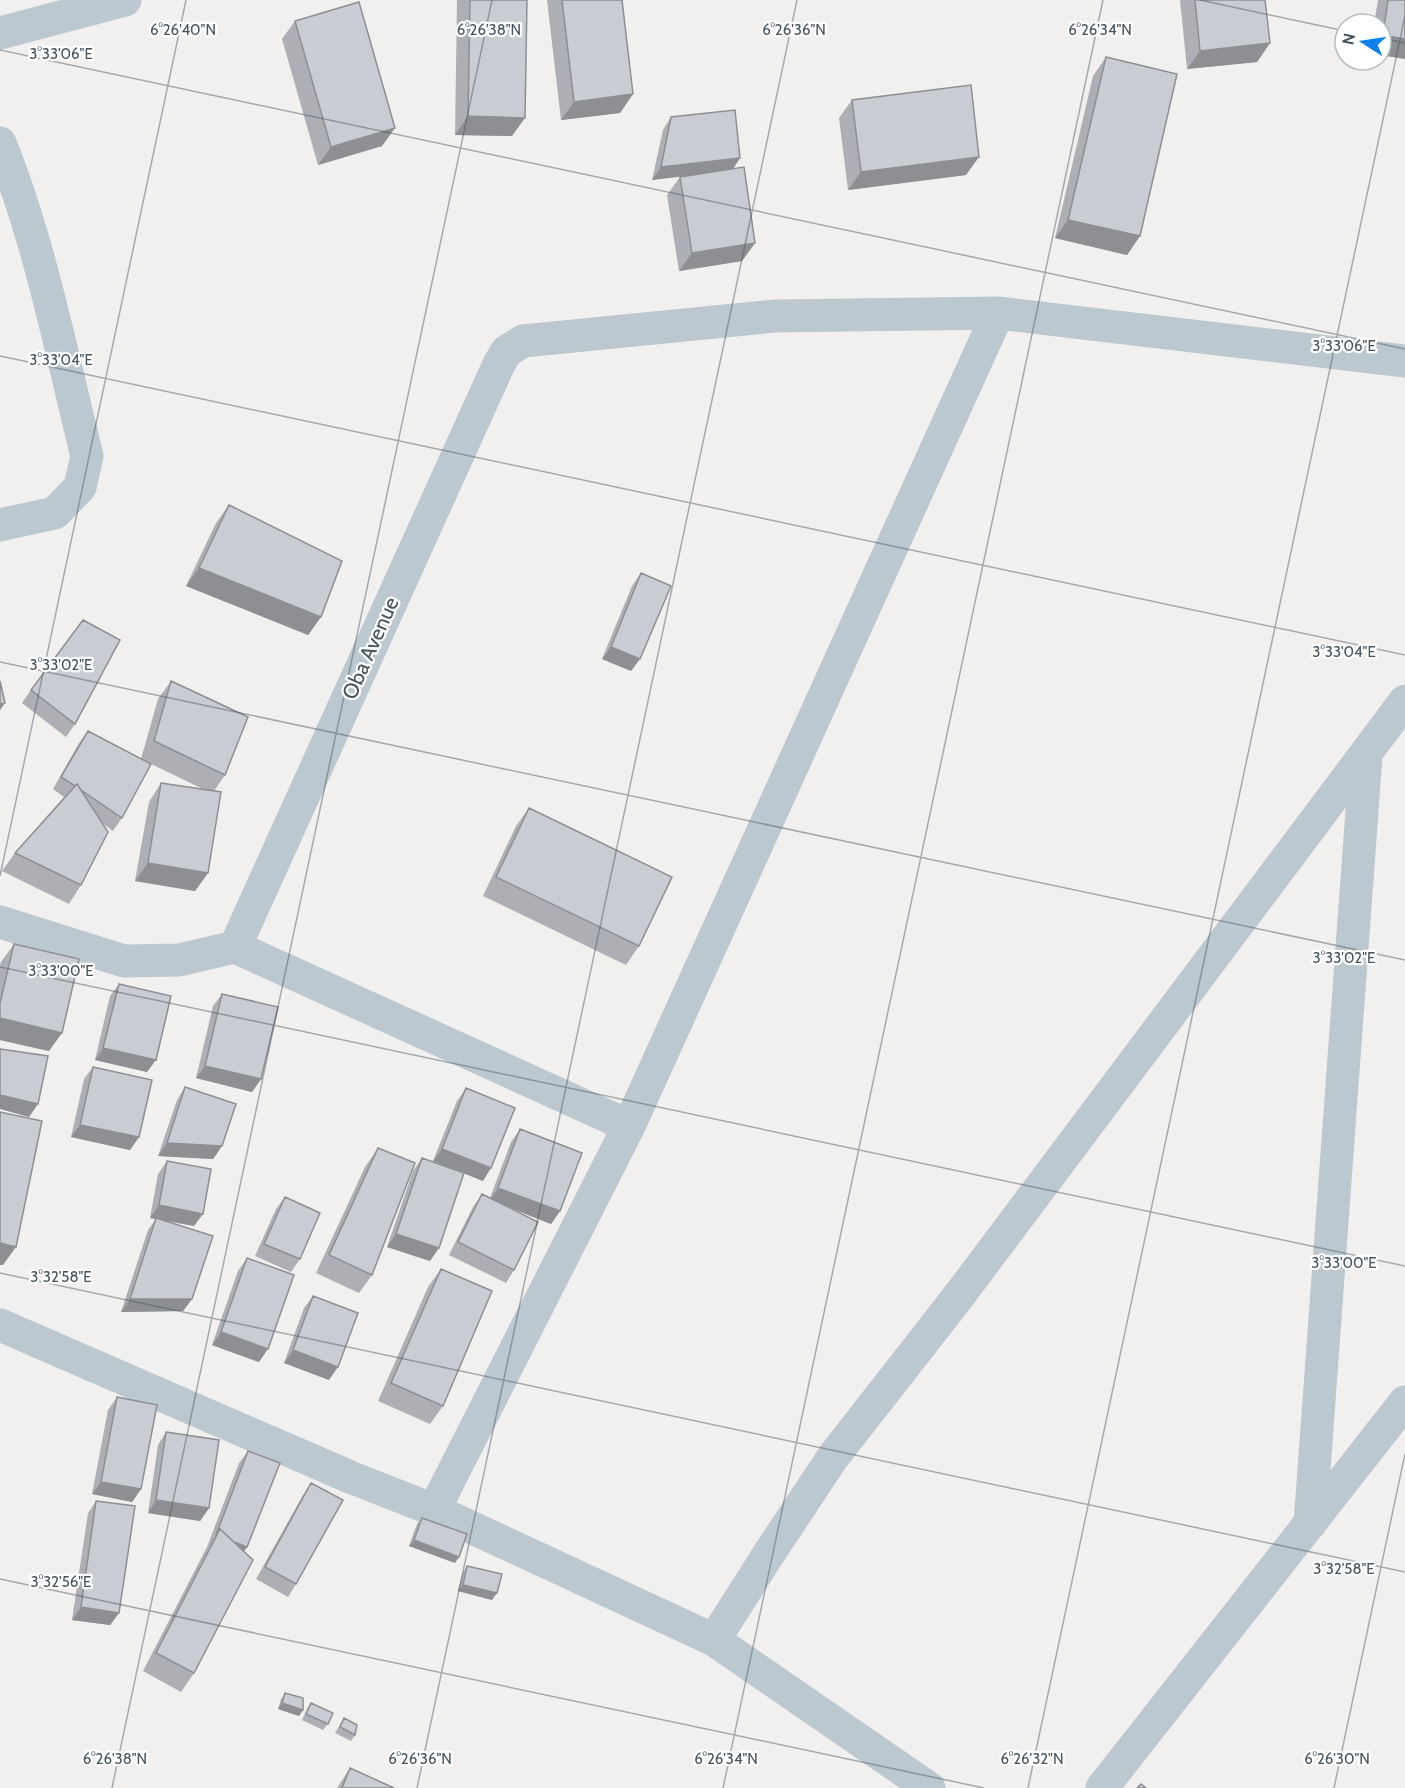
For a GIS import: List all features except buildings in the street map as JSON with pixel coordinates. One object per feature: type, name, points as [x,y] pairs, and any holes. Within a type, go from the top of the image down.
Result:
[{"type":"street","points":[[0,33],[125,0]]},
{"type":"street","points":[[0,143],[12,174],[39,266],[87,456],[80,487],[55,513],[0,525]]},
{"type":"street","points":[[434,1510],[629,1126],[998,313],[1405,361]]},
{"type":"street","name":"Oba Avenue","points":[[235,947],[498,364],[507,351],[523,341],[775,316],[998,313]]},
{"type":"street","points":[[714,1640],[833,1456],[965,1287],[1366,756],[1405,701]]},
{"type":"street","points":[[1310,1524],[1366,756]]},
{"type":"street","points":[[0,922],[124,961],[179,960],[235,947],[629,1126]]},
{"type":"street","points":[[0,1325],[339,1472],[434,1510],[714,1640],[929,1788]]},
{"type":"street","points":[[1102,1788],[1405,1402]]}]
